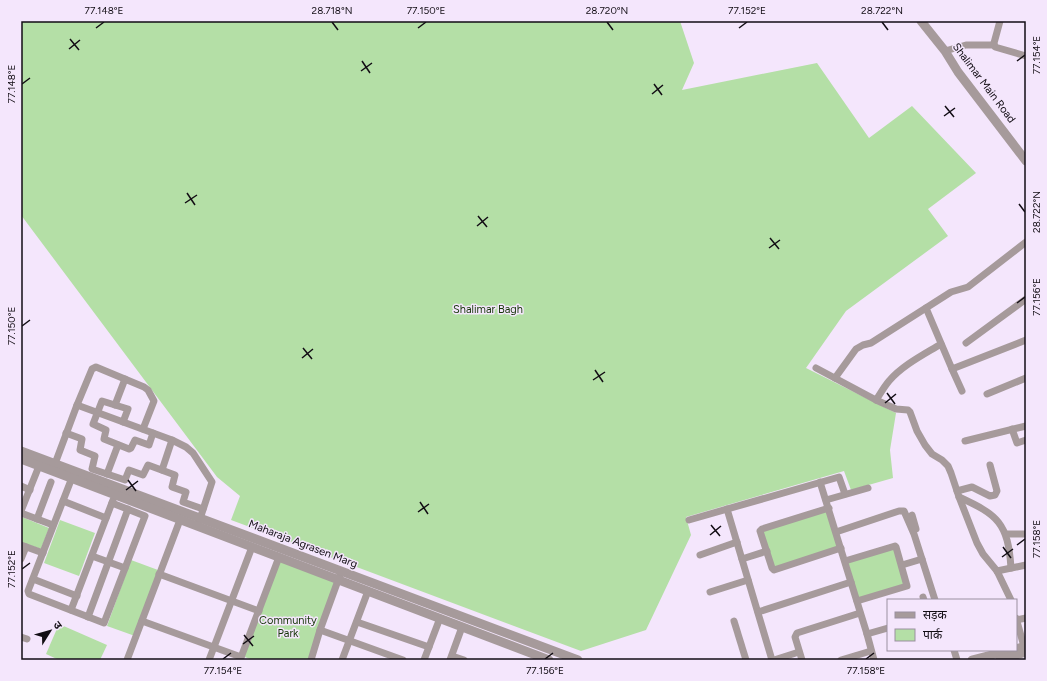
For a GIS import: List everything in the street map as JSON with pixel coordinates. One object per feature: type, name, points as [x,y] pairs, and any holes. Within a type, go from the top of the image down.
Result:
[{"type":"street","name":"Shalimar Main Road","points":[[921,21],[1026,161]]},
{"type":"street","points":[[994,45],[1000,21]]},
{"type":"street","points":[[945,51],[966,45],[994,45],[997,48],[1026,56]]},
{"type":"street","points":[[835,378],[856,349],[871,343],[951,292],[968,287],[1026,242]]},
{"type":"street","points":[[966,343],[1026,299]]},
{"type":"street","points":[[926,308],[962,391]]},
{"type":"street","points":[[952,370],[1026,340]]},
{"type":"street","points":[[876,400],[888,382],[897,373],[941,344]]},
{"type":"street","points":[[54,467],[77,405],[93,368],[96,367],[144,387],[154,400],[143,430]]},
{"type":"street","points":[[816,368],[876,400],[896,409],[908,410],[910,412],[924,445],[932,454],[948,466],[976,543],[997,571],[1010,599]]},
{"type":"street","points":[[987,394],[1026,378]]},
{"type":"street","points":[[115,405],[125,379]]},
{"type":"street","points":[[123,422],[128,410],[102,401],[93,424],[106,430],[104,439],[130,449],[135,440],[149,445],[154,433]]},
{"type":"street","points":[[77,405],[172,440],[190,449],[211,480],[212,485],[199,522]]},
{"type":"street","points":[[965,441],[1026,426]]},
{"type":"street","points":[[1012,429],[1016,443],[1026,440]]},
{"type":"street","points":[[66,433],[83,439],[80,450],[95,456],[91,468],[125,480],[129,470],[144,475],[148,466],[176,475],[172,487],[186,492],[183,502],[203,509]]},
{"type":"street","points":[[162,470],[172,440]]},
{"type":"street","points":[[106,474],[118,445]]},
{"type":"street","name":"Maharaja Agrasen Marg","points":[[21,451],[54,467],[340,576],[368,591],[458,625],[533,657],[549,660]]},
{"type":"street","name":"Maharaja Agrasen Marg","points":[[21,459],[39,466],[54,467]]},
{"type":"street","points":[[958,494],[974,487],[990,496],[995,495],[997,491],[990,465]]},
{"type":"street","points":[[39,466],[21,512],[53,525]]},
{"type":"street","points":[[71,610],[114,499],[128,509],[145,516],[104,623],[29,594],[28,591],[73,474]]},
{"type":"street","name":"Maharaja Agrasen Marg","points":[[73,474],[114,499],[180,520],[199,522],[252,547],[278,557],[458,615],[572,659]]},
{"type":"street","points":[[689,520],[839,477],[845,494]]},
{"type":"street","points":[[37,519],[51,482]]},
{"type":"street","points":[[820,482],[874,660]]},
{"type":"street","points":[[21,486],[30,490]]},
{"type":"street","points":[[826,500],[868,488]]},
{"type":"street","points":[[958,494],[993,515],[1001,524],[1010,548],[1011,568]]},
{"type":"street","points":[[62,501],[106,518]]},
{"type":"street","points":[[829,508],[761,529],[760,531],[772,568],[774,570],[841,548]]},
{"type":"street","points":[[88,617],[128,509]]},
{"type":"street","points":[[727,509],[773,660],[799,652]]},
{"type":"street","points":[[836,532],[899,511],[904,512],[914,534],[937,599]]},
{"type":"street","points":[[912,515],[937,599]]},
{"type":"street","points":[[127,660],[180,520]]},
{"type":"street","points":[[1006,534],[1026,534]]},
{"type":"street","points":[[700,554],[737,542]]},
{"type":"street","points":[[21,559],[23,546],[43,553]]},
{"type":"street","points":[[845,561],[896,546],[908,584],[907,586],[857,601]]},
{"type":"street","points":[[209,660],[252,547]]},
{"type":"street","points":[[742,559],[767,551]]},
{"type":"street","points":[[92,556],[125,568]]},
{"type":"street","points":[[142,621],[241,658],[278,557]]},
{"type":"street","points":[[902,565],[922,559]]},
{"type":"street","points":[[997,571],[1026,565]]},
{"type":"street","points":[[160,574],[259,611]]},
{"type":"street","points":[[311,660],[320,630],[340,576]]},
{"type":"street","points":[[33,579],[77,596]]},
{"type":"street","points":[[710,592],[748,580]]},
{"type":"street","points":[[758,612],[851,582]]},
{"type":"street","points":[[342,660],[368,591]]},
{"type":"street","points":[[802,660],[795,637],[797,633],[860,613]]},
{"type":"street","points":[[458,615],[458,625],[451,658],[464,660]]},
{"type":"street","points":[[424,660],[440,618]]},
{"type":"street","points":[[734,621],[746,660]]},
{"type":"street","points":[[357,622],[429,647]]},
{"type":"street","points":[[1000,660],[1024,649],[1017,623]]},
{"type":"street","points":[[867,634],[887,628]]},
{"type":"street","points":[[320,630],[403,660]]},
{"type":"street","points":[[840,660],[871,651]]},
{"type":"street","points":[[972,660],[1007,651]]},
{"type":"green space","name":"Shalimar Bagh","points":[[21,21],[680,21],[694,63],[682,90],[817,63],[869,138],[912,106],[976,173],[928,209],[948,236],[846,311],[806,368],[896,413],[890,450],[893,478],[851,490],[844,471],[686,517],[691,535],[646,630],[581,651],[231,520],[240,496],[217,477],[21,215]]},
{"type":"green space","points":[[827,511],[838,547],[774,567],[763,531]]},
{"type":"green space","points":[[22,517],[49,528],[41,549],[21,542]]},
{"type":"green space","points":[[60,520],[95,533],[79,576],[44,563]]},
{"type":"green space","points":[[895,548],[905,584],[858,598],[848,562]]},
{"type":"green space","points":[[131,560],[158,570],[135,636],[107,626]]},
{"type":"green space","name":"Community Park","points":[[278,560],[336,582],[313,660],[253,660],[242,656]]},
{"type":"green space","points":[[59,624],[107,645],[100,660],[59,660],[46,654]]}]
